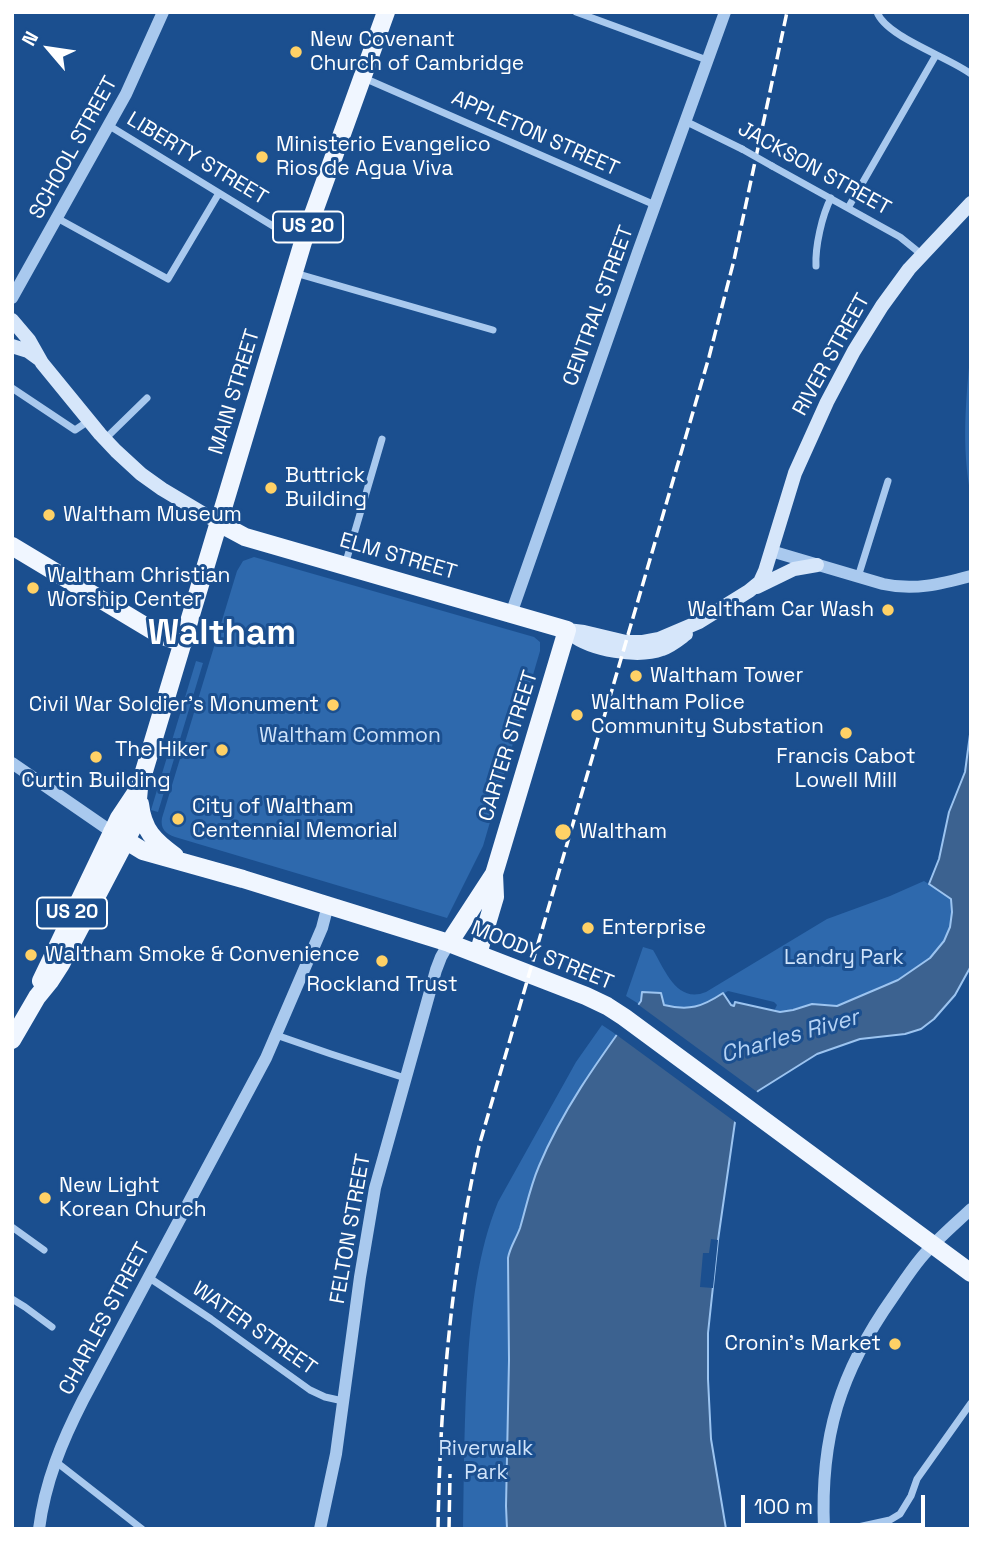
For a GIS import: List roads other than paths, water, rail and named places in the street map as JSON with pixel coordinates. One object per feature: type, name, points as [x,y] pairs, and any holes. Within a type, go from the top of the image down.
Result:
[{"type":"main road","name":"MAIN STREET","points":[[12,1040],[37,997],[61,964],[119,836],[126,805],[139,788],[303,242],[386,12]]},
{"type":"main road","name":"RIVER STREET","points":[[771,551],[795,473],[838,380],[869,324],[921,254],[971,203]]},
{"type":"main road","points":[[12,320],[25,334],[42,363],[105,439],[128,462],[155,484],[219,523]]},
{"type":"main road","points":[[12,346],[28,351],[42,363]]},
{"type":"main road","name":"ELM STREET","points":[[219,523],[245,537],[567,630],[626,642],[659,639],[706,618],[749,591],[762,578],[771,551]]},
{"type":"main road","points":[[12,546],[160,635],[183,643]]},
{"type":"main road","points":[[749,591],[794,569],[817,565]]},
{"type":"main road","name":"CARTER STREET","points":[[449,943],[494,874],[567,630]]},
{"type":"main road","points":[[139,788],[141,813],[149,832],[159,844],[184,862]]},
{"type":"main road","name":"MOODY STREET","points":[[119,836],[144,851],[449,943],[590,997],[624,1017],[971,1273]]},
{"type":"main road","name":"CARTER STREET","points":[[478,954],[495,897],[494,874]]},
{"type":"street","name":"SCHOOL STREET","points":[[12,298],[137,72],[163,12]]},
{"type":"street","points":[[576,12],[708,60]]},
{"type":"street","name":"CENTRAL STREET","points":[[511,614],[725,12]]},
{"type":"street","points":[[877,12],[880,20],[896,33],[970,71]]},
{"type":"street","points":[[848,208],[936,55]]},
{"type":"street","name":"APPLETON STREET","points":[[362,77],[655,205]]},
{"type":"street","name":"JACKSON STREET","points":[[685,121],[831,198],[904,240],[921,254]]},
{"type":"street","name":"LIBERTY STREET","points":[[108,125],[290,237],[303,242]]},
{"type":"street","points":[[57,218],[168,279],[219,193]]},
{"type":"street","points":[[816,266],[826,210],[831,198]]},
{"type":"street","points":[[294,272],[493,330]]},
{"type":"street","points":[[12,388],[75,430],[90,421]]},
{"type":"street","points":[[105,439],[147,398]]},
{"type":"street","points":[[345,565],[382,439]]},
{"type":"street","points":[[858,577],[888,481]]},
{"type":"street","points":[[771,551],[889,585],[924,587],[971,576]]},
{"type":"street","points":[[12,763],[119,836]]},
{"type":"street","name":"CHARLES STREET","points":[[39,1529],[55,1461],[72,1421],[254,1081],[321,928],[328,905]]},
{"type":"street","name":"FELTON STREET","points":[[320,1529],[333,1473],[362,1258],[382,1157],[436,970],[449,943]]},
{"type":"street","points":[[276,1035],[405,1078]]},
{"type":"street","points":[[824,1529],[828,1444],[845,1380],[859,1349],[917,1263],[932,1245],[971,1209]]},
{"type":"street","points":[[12,1227],[44,1250]]},
{"type":"street","name":"WATER STREET","points":[[148,1277],[310,1390],[343,1401]]},
{"type":"street","points":[[12,1299],[52,1327]]},
{"type":"street","points":[[849,1529],[890,1520],[900,1514],[911,1496],[916,1479],[969,1405]]},
{"type":"street","points":[[55,1461],[142,1529]]},
{"type":"water","name":"Charles River","points":[[971,727],[971,966],[955,995],[934,1019],[921,1029],[905,1034],[860,1039],[817,1054],[758,1091],[735,1122],[708,1333],[711,1439],[726,1529],[507,1529],[508,1258],[539,1166],[572,1101],[641,1001],[642,992],[661,993],[664,1005],[681,1008],[702,1005],[723,993],[734,1006],[735,1002],[780,1012],[812,1004],[837,1006],[898,980],[930,958],[944,941],[950,927],[951,899],[929,884],[939,859],[949,812],[965,772]]},
{"type":"railway","points":[[438,1529],[444,1385],[454,1288],[479,1146],[709,357],[734,260],[787,12]]},
{"type":"railway","points":[[449,1529],[450,1474]]},
{"type":"place","name":"New Covenant Church of Cambridge","points":[[296,52]]},
{"type":"place","name":"Ministerio Evangelico Rios de Agua Viva","points":[[262,157]]},
{"type":"place","name":"Buttrick Building","points":[[271,488]]},
{"type":"place","name":"Waltham Museum","points":[[49,515]]},
{"type":"place","name":"Waltham Christian Worship Center","points":[[33,588]]},
{"type":"place","name":"Waltham Car Wash","points":[[888,610]]},
{"type":"place","name":"Waltham Tower","points":[[636,676]]},
{"type":"place","name":"Civil War Soldier's Monument","points":[[333,705]]},
{"type":"place","name":"Waltham Police Community Substation","points":[[577,715]]},
{"type":"place","name":"Francis Cabot Lowell Mill","points":[[846,733]]},
{"type":"place","name":"The Hiker","points":[[222,750]]},
{"type":"place","name":"Curtin Building","points":[[96,757]]},
{"type":"place","name":"City of Waltham Centennial Memorial","points":[[178,819]]},
{"type":"place","name":"Waltham","points":[[563,832]]},
{"type":"place","name":"Enterprise","points":[[588,928]]},
{"type":"place","name":"Waltham Smoke & Convenience","points":[[31,955]]},
{"type":"place","name":"Rockland Trust","points":[[382,961]]},
{"type":"place","name":"New Light Korean Church","points":[[45,1198]]},
{"type":"place","name":"Cronin's Market","points":[[895,1344]]},
{"type":"district","name":"Waltham","points":[[222,635]]},
{"type":"park label","name":"Waltham Common","points":[[350,736]]},
{"type":"park label","name":"Landry Park","points":[[844,958]]},
{"type":"park label","name":"Riverwalk Park","points":[[486,1461]]}]
